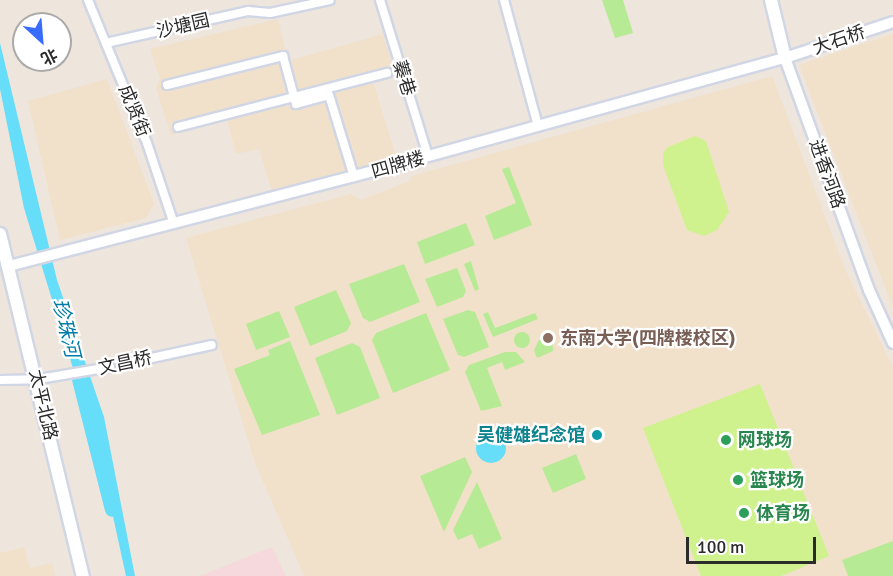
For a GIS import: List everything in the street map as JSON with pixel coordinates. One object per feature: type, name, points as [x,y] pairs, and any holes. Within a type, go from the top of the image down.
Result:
[{"type":"main road","name":"进香河路","points":[[771,0],[785,58]]},
{"type":"main road","name":"太平北路","points":[[0,234],[41,379],[83,576]]},
{"type":"street","name":"成贤街","points":[[88,0],[147,143],[174,224]]},
{"type":"street","points":[[246,0],[248,11]]},
{"type":"street","name":"沙塘园","points":[[106,43],[248,11],[270,13],[330,0]]},
{"type":"street","name":"蓁巷","points":[[380,0],[428,156]]},
{"type":"street","points":[[504,0],[538,126]]},
{"type":"street","name":"大石桥","points":[[785,58],[893,22]]},
{"type":"street","points":[[167,85],[283,56],[296,104],[329,95],[354,177]]},
{"type":"street","name":"四牌楼","points":[[9,266],[354,177],[785,58]]},
{"type":"street","name":"进香河路","points":[[785,58],[869,290],[893,343]]},
{"type":"street","points":[[178,127],[294,99],[387,73]]},
{"type":"street","name":"文昌桥","points":[[0,380],[41,379],[212,345]]},
{"type":"shaded area","points":[[278,19],[288,61],[383,34],[395,75],[373,81],[396,157],[272,191],[259,149],[236,154],[227,120],[171,135],[156,88],[160,79],[150,49]]},
{"type":"shaded area","points":[[893,34],[893,308],[799,65]]},
{"type":"shaded area","name":"东南大学(四牌楼校区)","points":[[772,76],[845,269],[893,367],[893,576],[304,576],[255,463],[186,238],[351,194],[361,200],[410,181],[412,176]]},
{"type":"shaded area","points":[[107,79],[154,204],[146,218],[60,240],[28,101]]},
{"type":"shaded area","points":[[24,547],[30,568],[52,563],[55,576],[0,576],[0,553]]},
{"type":"shaded area","points":[[272,547],[286,576],[200,576]]},
{"type":"green space","points":[[602,0],[623,0],[633,33],[615,38]]},
{"type":"green space","points":[[695,136],[706,141],[729,212],[717,230],[704,236],[687,230],[663,165],[663,153],[668,147]]},
{"type":"green space","points":[[509,167],[532,225],[494,240],[485,216],[516,203],[502,169]]},
{"type":"green space","points":[[466,223],[475,245],[425,264],[417,242]]},
{"type":"green space","points":[[471,261],[479,289],[475,291],[464,264]]},
{"type":"green space","points":[[404,264],[420,302],[370,322],[363,318],[349,284]]},
{"type":"green space","points":[[457,268],[466,291],[463,297],[437,307],[425,279]]},
{"type":"green space","points":[[336,290],[351,323],[347,331],[310,346],[294,307]]},
{"type":"green space","points":[[468,310],[475,312],[489,347],[464,357],[458,355],[443,319]]},
{"type":"green space","points":[[279,311],[290,337],[256,350],[246,324]]},
{"type":"green space","points":[[488,312],[495,328],[535,313],[538,319],[493,337],[483,314]]},
{"type":"green space","points":[[426,313],[450,370],[393,393],[372,340],[376,333]]},
{"type":"green space","points":[[522,332],[530,340],[522,348],[514,340]]},
{"type":"green space","points":[[552,335],[553,351],[537,358],[534,350],[539,340]]},
{"type":"green space","points":[[290,341],[320,415],[262,435],[234,369],[270,355],[268,350]]},
{"type":"green space","points":[[352,343],[360,347],[380,398],[337,415],[315,358]]},
{"type":"green space","points":[[505,352],[516,352],[525,362],[505,370],[502,362],[487,368],[502,406],[481,411],[465,372],[469,365]]},
{"type":"green space","name":"体育场","points":[[760,384],[829,556],[781,576],[701,576],[643,428]]},
{"type":"green space","points":[[576,454],[586,479],[553,493],[542,468]]},
{"type":"green space","points":[[465,457],[472,472],[444,532],[420,476]]},
{"type":"green space","points":[[477,482],[502,539],[479,549],[472,534],[458,540],[453,530]]},
{"type":"green space","points":[[893,541],[893,576],[848,576],[842,560]]},
{"type":"water","points":[[0,43],[57,280],[104,417],[135,576],[126,576],[90,411],[72,365],[24,208],[0,89]]},
{"type":"water","points":[[491,433],[497,434],[505,442],[505,454],[497,462],[491,463],[485,462],[477,454],[476,448],[477,442],[485,434]]},
{"type":"waterway","name":"珍珠河","points":[[78,375],[112,509]]},
{"type":"place","name":"东南大学(四牌楼校区)","points":[[548,338]]},
{"type":"place","name":"吴健雄纪念馆","points":[[597,435]]},
{"type":"place","name":"网球场","points":[[726,440]]},
{"type":"place","name":"篮球场","points":[[738,480]]},
{"type":"place","name":"体育场","points":[[744,513]]}]
